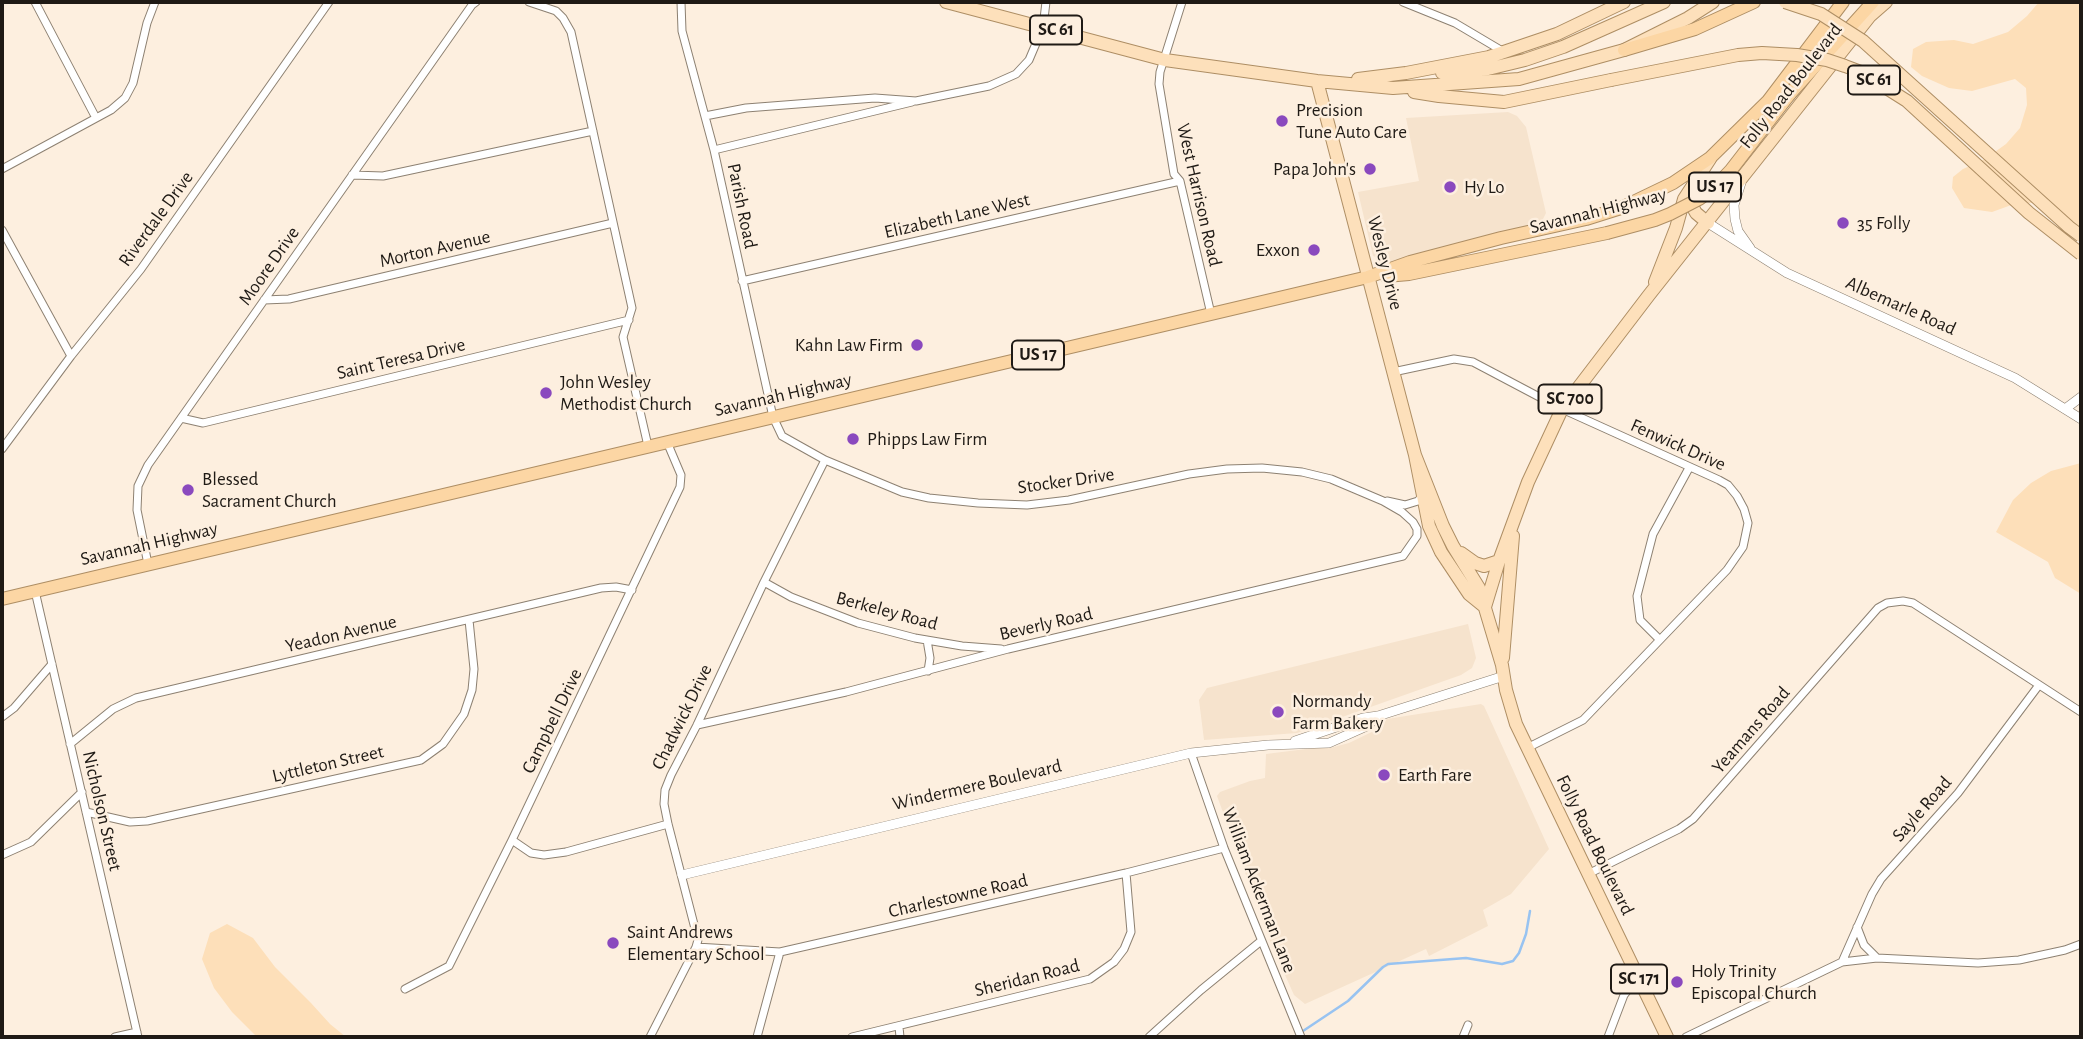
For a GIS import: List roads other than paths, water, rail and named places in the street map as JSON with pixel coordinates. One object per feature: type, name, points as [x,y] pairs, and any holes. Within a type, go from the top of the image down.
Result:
[{"type":"highway","points":[[1624,50],[1695,29],[1754,2]]},
{"type":"highway","name":"Savannah Highway","points":[[2,599],[1368,277],[1410,262],[1622,208],[1673,183],[1710,158],[1769,101],[1843,2]]},
{"type":"highway","name":"Savannah Highway","points":[[1368,277],[1409,274],[1607,233],[1655,220],[1685,207],[1706,194],[1731,170],[1789,95],[1873,2]]},
{"type":"main road","name":"SC 61","points":[[946,2],[1165,60],[1317,81],[1504,102],[1738,55],[1784,54],[1827,60],[1853,69],[1907,101],[2029,213],[2081,254]]},
{"type":"main road","points":[[1406,73],[1489,57],[1557,34],[1624,2]]},
{"type":"main road","name":"SC 61","points":[[1340,82],[1406,73],[1488,69],[1525,61],[1664,2]]},
{"type":"main road","points":[[1393,88],[1519,79],[1624,50],[1688,18],[1713,2]]},
{"type":"main road","name":"SC 61","points":[[1785,2],[1821,14],[1863,41],[2081,236]]},
{"type":"main road","name":"Folly Road Boulevard","points":[[1667,1037],[1527,748],[1510,707],[1485,607],[1528,482],[1562,409],[1870,16],[1886,2]]},
{"type":"main road","name":"Wesley Drive","points":[[1317,81],[1415,455],[1429,526],[1441,552],[1469,594],[1485,607]]},
{"type":"main road","name":"Folly Road Boulevard","points":[[1649,295],[1689,190],[1710,158]]},
{"type":"main road","points":[[1689,190],[1690,202],[1696,213],[1708,223]]},
{"type":"main road","name":"Wesley Drive","points":[[1415,455],[1443,526],[1479,588],[1485,607]]},
{"type":"main road","name":"Folly Road Boulevard","points":[[1503,671],[1516,518]]},
{"type":"main road","points":[[1453,547],[1484,566],[1499,561]]},
{"type":"street","points":[[35,2],[96,118]]},
{"type":"street","points":[[2,169],[118,104],[133,83],[147,23],[155,2]]},
{"type":"street","name":"Riverdale Drive","points":[[2,449],[71,356],[141,269],[329,2]]},
{"type":"street","name":"Moore Drive","points":[[148,564],[137,510],[138,486],[148,465],[476,2]]},
{"type":"street","points":[[529,2],[556,11],[564,18],[571,32],[632,308],[623,337],[648,446]]},
{"type":"street","name":"Parish Road","points":[[681,2],[682,31],[714,150],[773,417]]},
{"type":"street","points":[[714,150],[989,86],[1016,74],[1029,60],[1043,27],[1046,2]]},
{"type":"street","name":"West Harrison Road","points":[[1182,2],[1160,72],[1159,84],[1174,174],[1180,181],[1211,314]]},
{"type":"street","points":[[1403,2],[1455,23],[1504,52]]},
{"type":"street","points":[[1486,40],[1489,57]]},
{"type":"street","points":[[705,116],[746,108],[875,98],[916,101]]},
{"type":"street","points":[[352,175],[383,176],[593,131]]},
{"type":"street","points":[[1745,176],[1734,205],[1735,219],[1738,231],[1754,252]]},
{"type":"street","name":"Elizabeth Lane West","points":[[742,281],[1180,181]]},
{"type":"street","name":"Morton Avenue","points":[[264,300],[289,299],[613,223]]},
{"type":"street","name":"Albemarle Road","points":[[1708,223],[1809,284],[2003,372],[2081,419]]},
{"type":"street","points":[[2,230],[71,356]]},
{"type":"street","name":"Saint Teresa Drive","points":[[181,418],[203,423],[629,320]]},
{"type":"street","name":"Fenwick Drive","points":[[1393,372],[1454,359],[1474,362],[1562,409],[1728,485],[1737,496],[1748,523],[1743,547],[1727,570],[1583,720],[1527,748]]},
{"type":"street","points":[[2065,409],[2081,397]]},
{"type":"street","name":"Stocker Drive","points":[[773,417],[782,436],[825,460],[902,492],[929,498],[1027,505],[1069,500],[1189,474],[1262,468],[1303,472],[1331,479],[1383,500],[1405,505],[1418,501],[1422,496]]},
{"type":"street","name":"Campbell Drive","points":[[405,989],[449,966],[512,841],[680,487],[681,475],[667,442]]},
{"type":"street","name":"Chadwick Drive","points":[[696,947],[697,932],[668,824],[664,804],[665,790],[825,460]]},
{"type":"street","points":[[1659,639],[1640,620],[1637,596],[1653,534],[1689,468]]},
{"type":"street","name":"Stocker Drive","points":[[1383,500],[1402,512],[1417,529],[1417,536],[1403,556]]},
{"type":"street","name":"Beverly Road","points":[[697,725],[846,692],[1008,649],[1403,556]]},
{"type":"street","name":"Berkeley Road","points":[[764,582],[790,597],[858,623],[927,640],[1008,649]]},
{"type":"street","name":"Yeadon Avenue","points":[[70,744],[113,709],[136,698],[601,588],[632,590]]},
{"type":"street","name":"Nicholson Street","points":[[35,591],[138,1035]]},
{"type":"street","name":"Yeamans Road","points":[[1588,874],[1693,819],[1878,608],[1887,603],[1913,603],[2039,685]]},
{"type":"street","name":"Lyttleton Street","points":[[86,812],[130,822],[147,821],[421,760],[443,744],[464,714],[472,690],[474,669],[469,620]]},
{"type":"street","points":[[927,640],[930,658],[928,671]]},
{"type":"street","points":[[2,718],[15,708],[52,664]]},
{"type":"street","name":"Windermere Boulevard","points":[[1283,744],[1363,718],[1378,716],[1503,671]]},
{"type":"street","points":[[2039,685],[2081,712]]},
{"type":"street","name":"Sayle Road","points":[[1842,962],[1881,879],[1958,793],[2039,685]]},
{"type":"street","name":"Windermere Boulevard","points":[[682,875],[1191,753],[1283,744],[1329,743],[1367,726],[1378,716]]},
{"type":"street","name":"William Ackerman Lane","points":[[1191,753],[1224,848],[1301,1037]]},
{"type":"street","points":[[2,855],[30,842],[82,792]]},
{"type":"street","points":[[512,841],[531,853],[544,855],[566,852],[668,824]]},
{"type":"street","name":"Charlestowne Road","points":[[696,947],[780,952],[1224,848]]},
{"type":"street","name":"Sheridan Road","points":[[852,1037],[1090,979],[1104,970],[1124,949],[1131,932],[1126,873]]},
{"type":"street","points":[[1857,927],[1864,945],[1877,958]]},
{"type":"street","points":[[1149,1037],[1261,941]]},
{"type":"street","points":[[1686,1037],[1842,962],[1877,958],[1992,962],[2019,960],[2081,944]]},
{"type":"street","points":[[650,1037],[696,947]]},
{"type":"street","points":[[758,1037],[780,952]]},
{"type":"street","points":[[1608,1037],[1623,995],[1639,977]]},
{"type":"street","points":[[1463,1037],[1468,1025]]},
{"type":"street","points":[[899,1027],[900,1037]]},
{"type":"street","points":[[115,1037],[138,1035]]},
{"type":"waterway","points":[[1294,1037],[1348,1001],[1388,964],[1466,958],[1502,964],[1513,961],[1526,934],[1530,911]]},
{"type":"place","name":"Precision Tune Auto Care","points":[[1282,121]]},
{"type":"place","name":"Papa John's","points":[[1370,169]]},
{"type":"place","name":"Hy Lo","points":[[1450,187]]},
{"type":"place","name":"35 Folly","points":[[1843,223]]},
{"type":"place","name":"Exxon","points":[[1314,250]]},
{"type":"place","name":"Kahn Law Firm","points":[[917,345]]},
{"type":"place","name":"John Wesley Methodist Church","points":[[546,393]]},
{"type":"place","name":"Phipps Law Firm","points":[[853,439]]},
{"type":"place","name":"Blessed Sacrament Church","points":[[188,490]]},
{"type":"place","name":"Normandy Farm Bakery","points":[[1278,712]]},
{"type":"place","name":"Earth Fare","points":[[1384,775]]},
{"type":"place","name":"Saint Andrews Elementary School","points":[[613,943]]},
{"type":"place","name":"Holy Trinity Episcopal Church","points":[[1677,982]]}]
